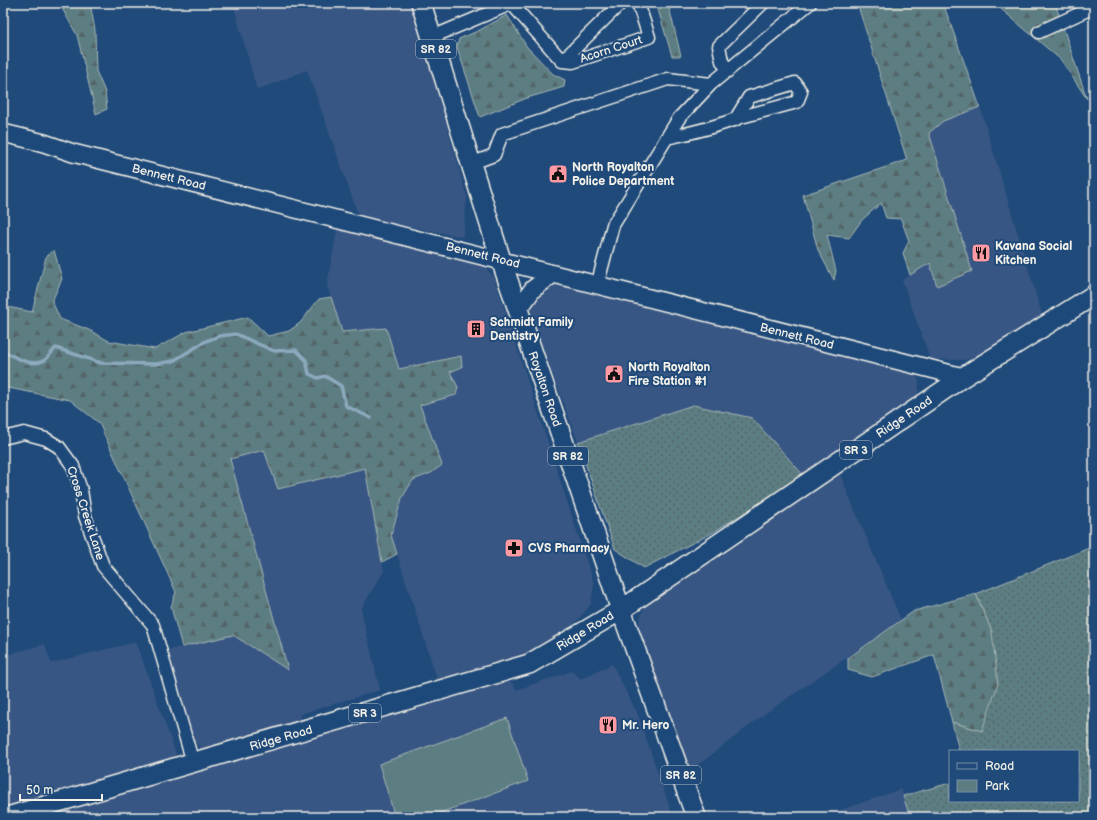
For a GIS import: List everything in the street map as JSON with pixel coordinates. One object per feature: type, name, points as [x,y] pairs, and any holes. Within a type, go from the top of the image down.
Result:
[{"type":"main road","name":"Royalton Road","points":[[421,3],[501,260],[621,610],[696,817]]},
{"type":"main road","name":"Ridge Road","points":[[6,817],[529,664],[621,610],[963,377],[1094,295]]},
{"type":"street","points":[[432,37],[512,3],[562,61]]},
{"type":"street","name":"Acorn Court","points":[[562,61],[621,3]]},
{"type":"street","name":"Acorn Court","points":[[562,61],[573,62],[649,37],[638,3]]},
{"type":"street","points":[[728,71],[722,61],[719,46],[763,3]]},
{"type":"street","points":[[597,286],[613,226],[679,118],[711,84],[810,3]]},
{"type":"street","points":[[1039,32],[1094,7]]},
{"type":"street","points":[[470,164],[494,155],[502,134],[668,80],[711,84]]},
{"type":"street","points":[[666,138],[702,132],[735,120],[797,102],[801,92],[795,83],[749,97],[735,120]]},
{"type":"street","name":"Bennett Road","points":[[3,133],[44,143],[72,153],[963,377]]},
{"type":"street","points":[[518,310],[533,289],[553,274]]},
{"type":"street","name":"Cross Creek Lane","points":[[3,438],[24,433],[46,440],[59,447],[73,466],[81,490],[85,516],[103,566],[153,625],[193,762]]},
{"type":"shaded area","points":[[233,3],[412,3],[467,197],[463,237],[359,217],[307,70],[257,90]]},
{"type":"shaded area","points":[[980,107],[1042,315],[980,355],[965,360],[930,359],[902,280],[930,263],[972,271],[929,133],[943,121]]},
{"type":"shaded area","points":[[338,224],[475,257],[494,277],[594,584],[591,604],[576,622],[555,638],[528,653],[438,682],[391,535],[402,498],[413,480],[431,473],[442,465],[420,405],[360,387],[327,286]]},
{"type":"shaded area","points":[[566,282],[887,364],[917,376],[919,382],[918,397],[804,476],[752,418],[693,405],[578,442],[531,316],[531,306],[547,285]]},
{"type":"shaded area","points":[[264,450],[279,489],[365,468],[384,571],[361,609],[380,690],[300,714],[303,724],[219,750],[201,750],[193,739],[168,650],[233,635],[288,670],[230,459]]},
{"type":"shaded area","points":[[839,472],[901,620],[766,713],[686,774],[642,642],[639,621],[644,607],[763,520]]},
{"type":"shaded area","points":[[136,642],[177,757],[175,760],[3,811],[3,656],[45,644],[51,663]]},
{"type":"shaded area","points":[[612,664],[638,715],[673,817],[32,817],[509,681],[514,685],[516,690],[572,671],[581,679]]},
{"type":"shaded area","points":[[901,789],[910,817],[821,817]]},
{"type":"green space","points":[[59,3],[90,3],[95,30],[96,71],[105,92],[107,109],[96,114],[77,35]]},
{"type":"green space","points":[[656,3],[668,3],[681,56],[672,56]]},
{"type":"green space","points":[[857,3],[943,3],[980,107],[943,121],[929,133],[972,271],[937,286],[930,263],[910,275],[903,253],[909,241],[901,219],[886,218],[881,203],[862,220],[849,238],[827,235],[836,271],[834,280],[818,250],[803,195],[907,160]]},
{"type":"green space","points":[[994,3],[1055,3],[1087,99],[1061,60]]},
{"type":"green space","points":[[507,15],[527,47],[553,74],[565,80],[564,87],[527,98],[480,117],[457,47],[459,39],[480,30]]},
{"type":"green space","points":[[54,250],[62,279],[52,301],[60,319],[89,330],[109,341],[155,349],[186,332],[248,317],[268,336],[289,331],[300,323],[319,299],[331,297],[342,332],[386,328],[399,369],[461,356],[462,367],[450,372],[458,387],[456,395],[420,405],[442,465],[431,473],[413,480],[402,498],[391,535],[397,554],[382,562],[365,468],[278,489],[264,450],[230,459],[288,670],[233,635],[182,647],[171,607],[176,592],[99,423],[70,400],[3,387],[3,306],[32,312],[46,257]]},
{"type":"green space","points":[[693,405],[752,418],[804,476],[710,534],[644,568],[615,549],[578,442]]},
{"type":"green space","points":[[1094,546],[1094,817],[910,817],[903,796],[949,783],[949,802],[1079,802],[1079,750],[959,750],[952,722],[982,731],[992,632],[976,594]]},
{"type":"green space","points":[[976,594],[992,632],[998,684],[982,731],[952,722],[934,655],[872,677],[848,670],[848,658],[914,611]]},
{"type":"green space","points":[[507,718],[528,781],[429,817],[395,817],[379,764]]},
{"type":"waterway","points":[[3,351],[18,359],[35,363],[45,360],[56,348],[101,363],[156,364],[173,361],[206,341],[219,336],[236,334],[274,351],[296,350],[306,360],[309,374],[318,378],[325,376],[341,386],[346,406],[371,418]]},
{"type":"place","name":"North Royalton Police Department","points":[[558,174]]},
{"type":"place","name":"Kavana Social Kitchen","points":[[981,253]]},
{"type":"place","name":"Schmidt Family Dentistry","points":[[476,329]]},
{"type":"place","name":"North Royalton Fire Station #1","points":[[614,374]]},
{"type":"place","name":"CVS Pharmacy","points":[[514,548]]},
{"type":"place","name":"Mr. Hero","points":[[608,725]]}]
